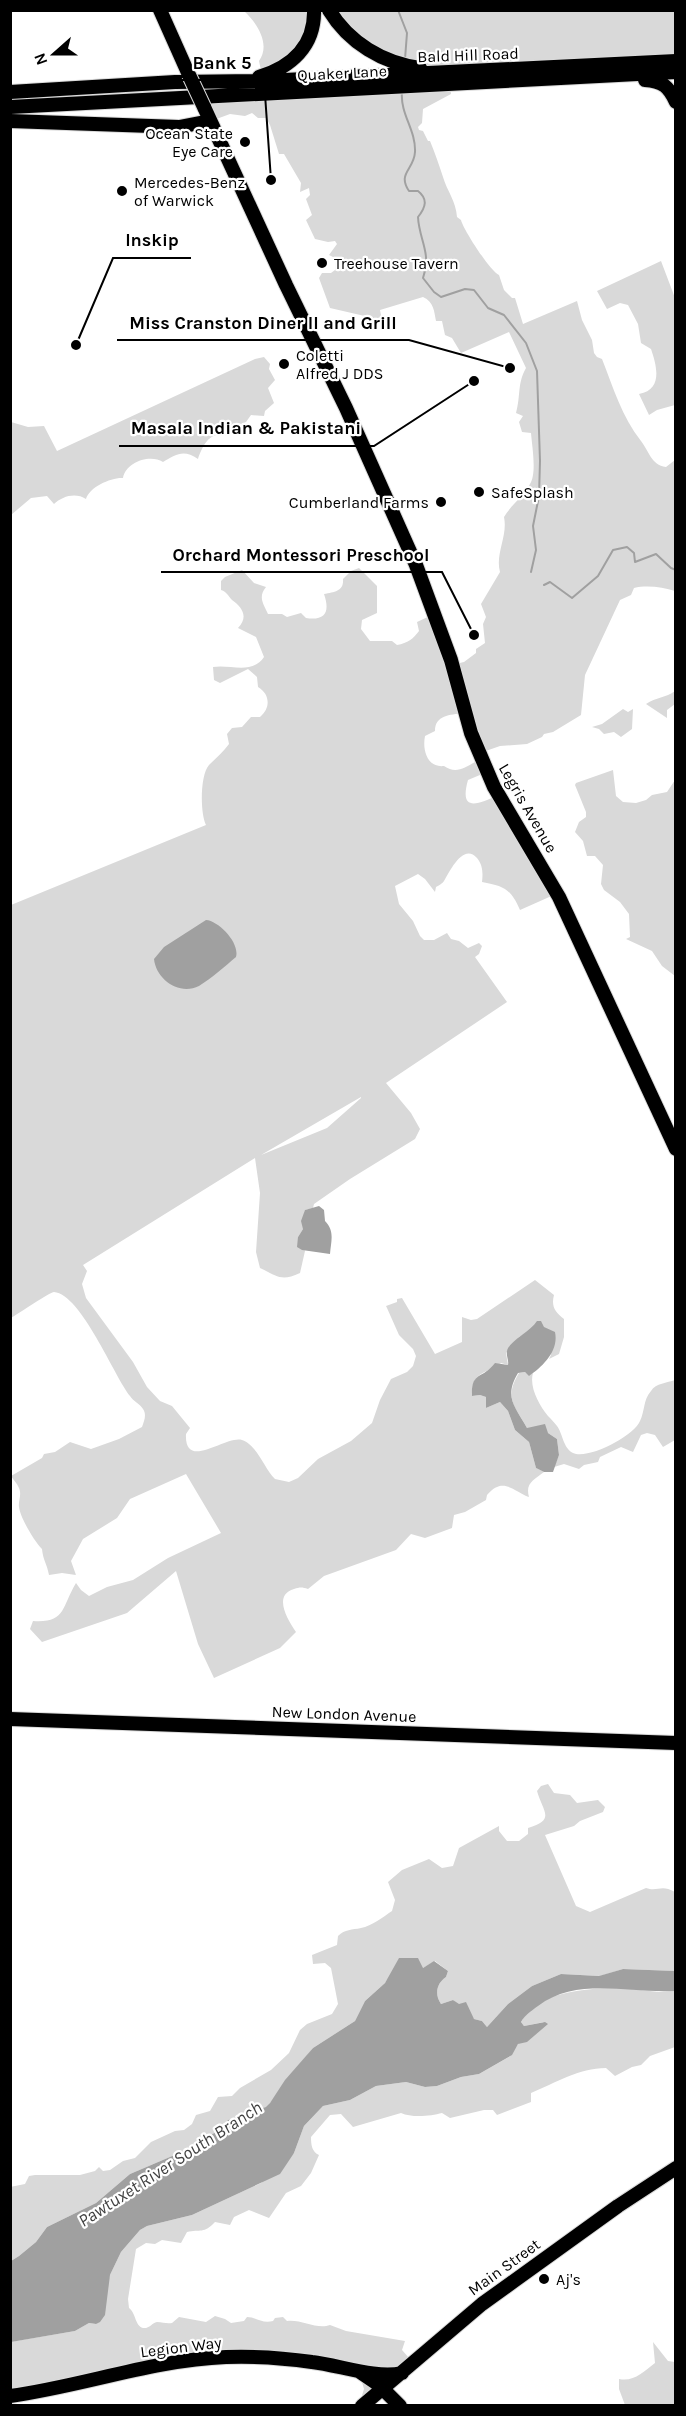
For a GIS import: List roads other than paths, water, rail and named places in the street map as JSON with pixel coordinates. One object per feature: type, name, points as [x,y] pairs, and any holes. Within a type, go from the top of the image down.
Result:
[{"type":"main road","name":"Legris Avenue","points":[[160,10],[346,408],[428,595],[451,660],[471,733],[494,787],[559,897],[675,1149]]},
{"type":"main road","points":[[246,81],[274,72],[293,60],[309,40],[314,21],[314,10]]},
{"type":"main road","points":[[329,10],[340,27],[361,45],[382,58],[404,65],[455,72]]},
{"type":"main road","name":"Bald Hill Road","points":[[10,92],[163,82],[246,81],[675,61]]},
{"type":"main road","name":"Quaker Lane","points":[[10,107],[675,72]]},
{"type":"main road","points":[[580,77],[658,80],[665,85],[675,102]]},
{"type":"main road","points":[[10,121],[179,127],[210,121]]},
{"type":"main road","name":"New London Avenue","points":[[10,1719],[675,1743]]},
{"type":"main road","name":"Main Street","points":[[362,2406],[508,2284],[675,2168]]},
{"type":"main road","name":"Legion Way","points":[[10,2396],[47,2391],[165,2363],[227,2357],[313,2362],[395,2374],[405,2370]]},
{"type":"main road","name":"Legion Way","points":[[358,2370],[383,2389],[400,2406]]},
{"type":"water","points":[[206,920],[217,924],[232,939],[236,957],[199,986],[184,989],[170,984],[159,973],[154,959],[164,947]]},
{"type":"water","points":[[319,1206],[324,1210],[325,1221],[331,1232],[330,1254],[302,1250],[297,1247],[298,1237],[303,1229],[301,1221],[305,1210]]},
{"type":"water","points":[[537,1321],[541,1321],[544,1327],[555,1332],[555,1345],[544,1363],[529,1376],[525,1372],[518,1373],[511,1395],[527,1428],[545,1424],[548,1433],[557,1439],[559,1455],[553,1472],[544,1472],[536,1468],[529,1442],[515,1430],[508,1411],[500,1402],[486,1408],[486,1397],[472,1396],[475,1379],[495,1363],[508,1365],[509,1347]]},
{"type":"water","name":"Pawtuxet River South Branch","points":[[399,1958],[418,1958],[423,1968],[434,1961],[448,1971],[437,1989],[441,2004],[453,2000],[459,2004],[466,2002],[474,2019],[482,2021],[487,2027],[508,2004],[532,1986],[561,1974],[599,1976],[623,1969],[675,1971],[675,1991],[605,1988],[570,1991],[554,1997],[528,2013],[521,2022],[524,2026],[545,2022],[548,2024],[527,2042],[518,2044],[512,2055],[479,2074],[461,2077],[437,2086],[425,2087],[406,2082],[376,2086],[350,2100],[323,2106],[304,2126],[294,2153],[280,2174],[192,2215],[147,2226],[140,2230],[121,2252],[110,2275],[105,2315],[100,2322],[89,2323],[75,2331],[11,2342],[11,2261],[36,2242],[47,2227],[96,2203],[130,2174],[198,2145],[203,2139],[218,2131],[228,2120],[266,2107],[285,2080],[313,2048],[355,2021],[365,2001],[385,1983]]},
{"type":"waterway","points":[[398,10],[407,33],[405,59]]},
{"type":"waterway","points":[[402,92],[403,108],[415,144],[414,158],[405,175],[406,185],[409,191],[418,191],[425,200],[423,210],[418,217],[426,254],[423,278],[441,297],[465,289],[474,290],[488,308],[504,315],[526,343],[537,371],[539,496],[533,526],[536,550],[531,572]]},
{"type":"waterway","points":[[544,585],[550,582],[572,598],[598,576],[613,550],[627,547],[634,553],[635,562],[656,554],[676,570]]},
{"type":"place","name":"Ocean State Eye Care","points":[[245,142]]},
{"type":"place","name":"Bank 5","points":[[271,180]]},
{"type":"place","name":"Mercedes-Benz of Warwick","points":[[122,191]]},
{"type":"place","name":"Treehouse Tavern","points":[[322,263]]},
{"type":"place","name":"Inskip","points":[[76,345]]},
{"type":"place","name":"Coletti Alfred J DDS","points":[[284,364]]},
{"type":"place","name":"Miss Cranston Diner II and Grill","points":[[510,368]]},
{"type":"place","name":"Masala Indian & Pakistani","points":[[474,381]]},
{"type":"place","name":"SafeSplash","points":[[479,492]]},
{"type":"place","name":"Cumberland Farms","points":[[441,502]]},
{"type":"place","name":"Orchard Montessori Preschool","points":[[474,635]]},
{"type":"place","name":"Aj's","points":[[544,2279]]}]
